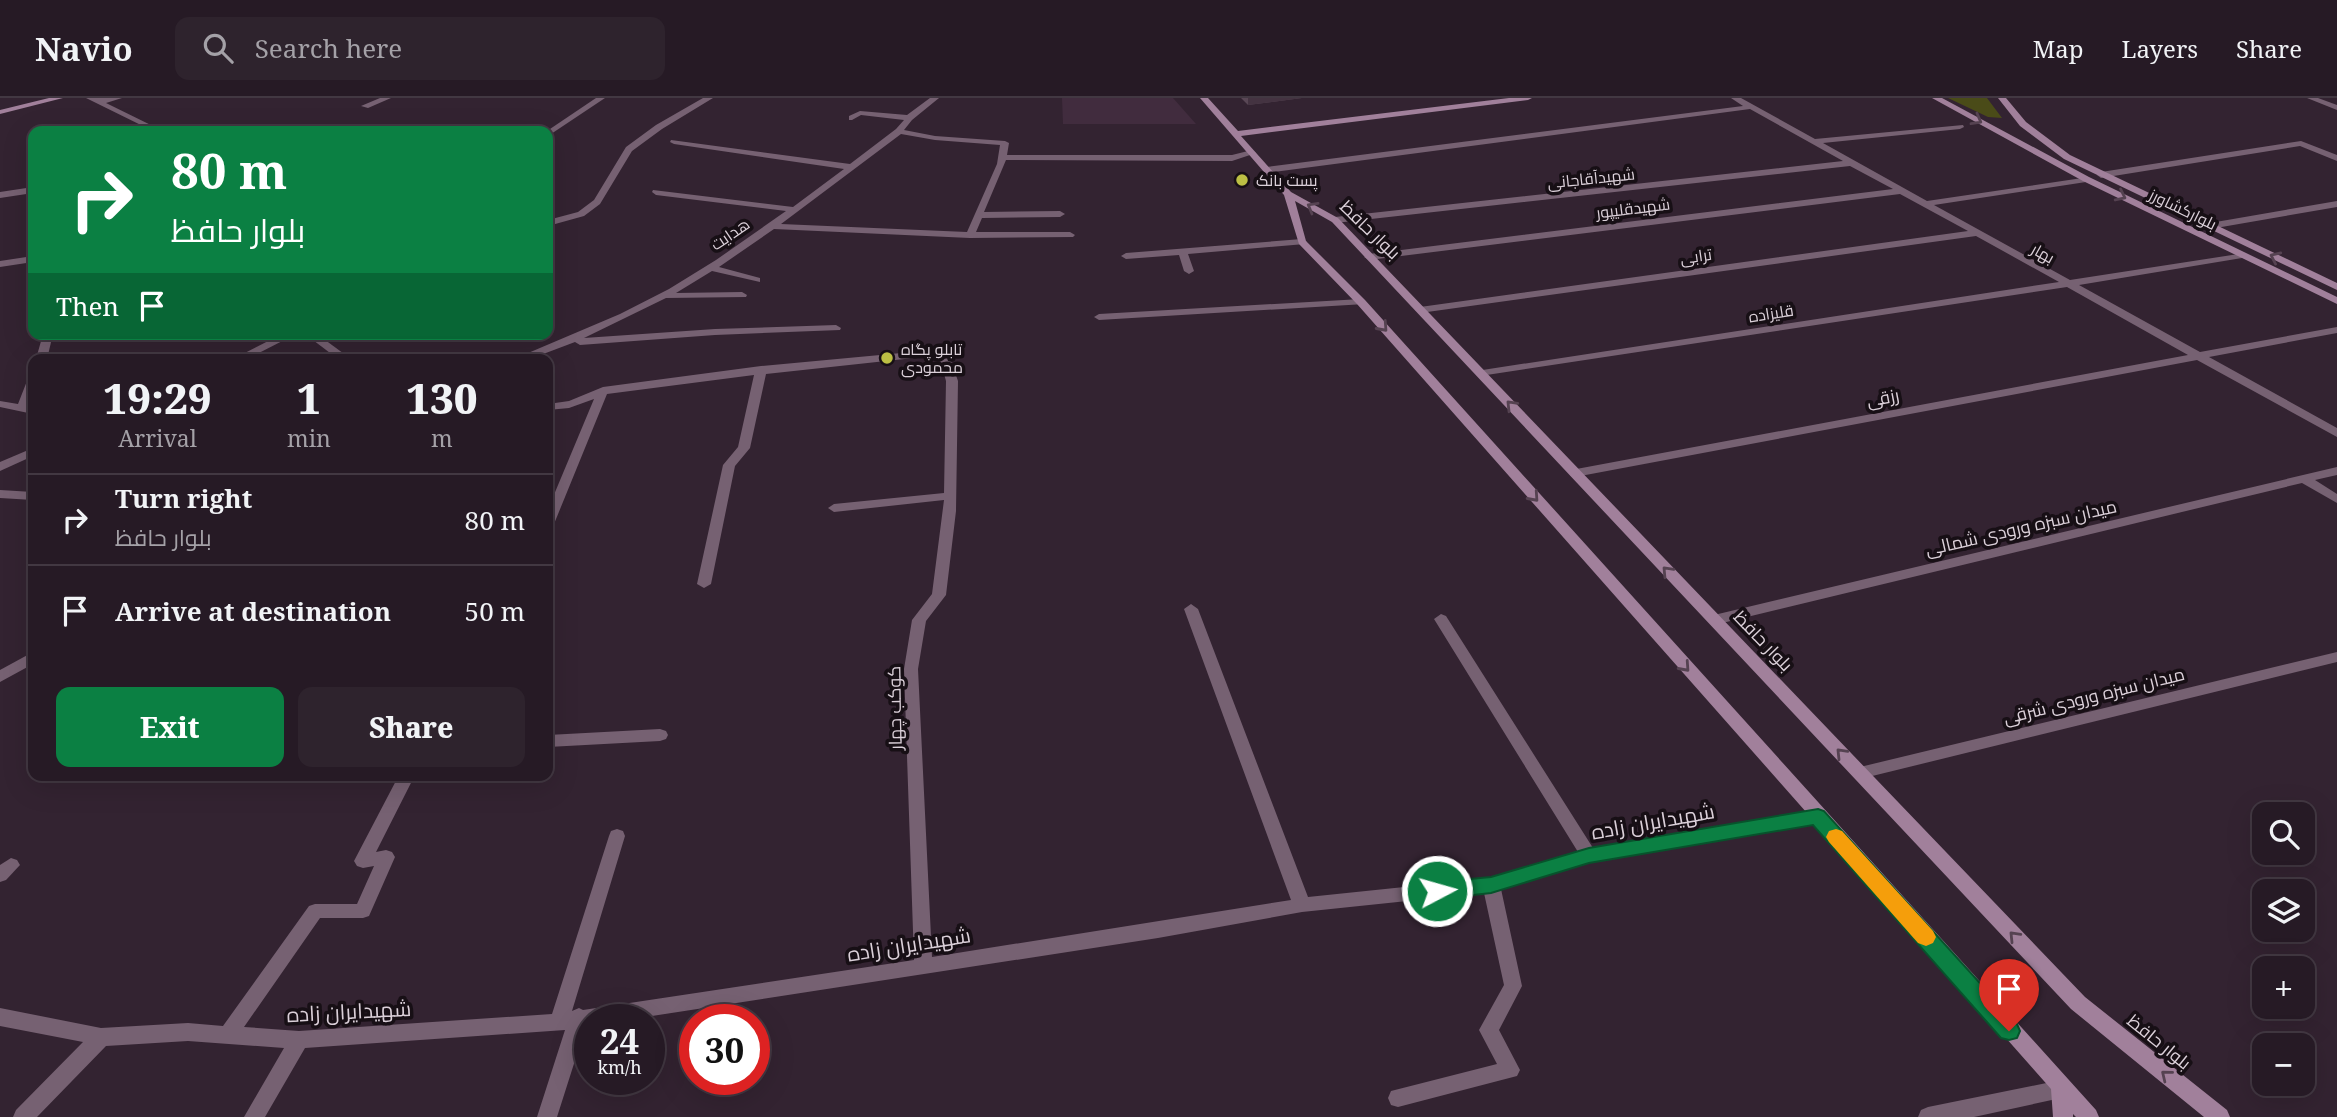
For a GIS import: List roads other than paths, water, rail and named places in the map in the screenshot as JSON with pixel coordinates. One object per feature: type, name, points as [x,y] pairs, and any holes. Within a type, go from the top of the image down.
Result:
[{"type":"main road","points":[[0,112],[58,98]]},
{"type":"main road","points":[[1204,98],[1288,194],[1302,242],[1361,302],[1818,817],[2089,1117]]},
{"type":"main road","points":[[1236,134],[1528,98]]},
{"type":"main road","name":"بلوارکشاورز","points":[[1936,98],[2086,178],[2337,301]]},
{"type":"main road","name":"بلوارکشاورز","points":[[2001,98],[2023,124],[2067,157],[2337,286]]},
{"type":"main road","name":"بلوار حافظ","points":[[1288,194],[1335,220],[2078,1003],[2220,1117]]},
{"type":"main road","points":[[2061,1089],[2063,1117]]},
{"type":"street","points":[[94,100],[118,98]]},
{"type":"street","points":[[365,106],[387,98]]},
{"type":"street","points":[[553,131],[601,98]]},
{"type":"street","points":[[553,222],[581,214],[597,202],[629,149],[659,127],[709,98]]},
{"type":"street","name":"هدایت","points":[[535,354],[572,342],[667,296],[712,268],[796,210],[899,131],[909,118],[935,98]]},
{"type":"street","name":"بهار","points":[[1735,98],[2337,433]]},
{"type":"street","points":[[2311,98],[2337,108]]},
{"type":"street","points":[[94,100],[149,126]]},
{"type":"street","points":[[1267,170],[1751,107]]},
{"type":"street","points":[[852,118],[860,113],[909,118]]},
{"type":"street","points":[[1813,142],[1960,127]]},
{"type":"street","points":[[899,131],[935,138],[1005,143],[971,234]]},
{"type":"street","points":[[674,142],[851,167]]},
{"type":"street","points":[[2101,175],[2301,143],[2337,158]]},
{"type":"street","points":[[1002,157],[1232,158],[1252,153]]},
{"type":"street","name":"شهیدآقاجانی","points":[[1335,220],[1850,163]]},
{"type":"street","points":[[1924,204],[2086,178]]},
{"type":"street","points":[[0,195],[28,191]]},
{"type":"street","name":"شهیدقلیپور","points":[[1369,257],[1900,191]]},
{"type":"street","points":[[656,192],[796,210]]},
{"type":"street","points":[[2210,226],[2337,204]]},
{"type":"street","points":[[978,215],[1060,214]]},
{"type":"street","points":[[773,226],[1070,235]]},
{"type":"street","name":"ترابی","points":[[1420,310],[1976,233]]},
{"type":"street","points":[[1126,256],[1302,242]]},
{"type":"street","points":[[1183,252],[1189,271]]},
{"type":"street","name":"قلیزاده","points":[[1480,373],[2242,255]]},
{"type":"street","points":[[0,264],[28,260]]},
{"type":"street","points":[[712,268],[756,280]]},
{"type":"street","points":[[667,296],[742,295]]},
{"type":"street","points":[[1099,317],[1361,302]]},
{"type":"street","points":[[572,342],[715,332],[836,328]]},
{"type":"street","name":"رزقی","points":[[1575,473],[2337,330]]},
{"type":"street","points":[[249,354],[278,340]]},
{"type":"street","points":[[319,340],[339,354]]},
{"type":"street","name":"کوکب چهار","points":[[761,369],[923,354],[946,357],[952,374],[950,511],[939,595],[919,620],[911,669],[923,965]]},
{"type":"street","points":[[553,408],[560,409],[603,390],[761,369],[744,448],[729,464],[704,584]]},
{"type":"street","points":[[553,512],[603,390]]},
{"type":"street","points":[[0,404],[28,410]]},
{"type":"street","points":[[0,467],[28,454]]},
{"type":"street","name":"میدان سبزه ورودی شمالی","points":[[1714,620],[2337,471]]},
{"type":"street","points":[[2304,479],[2337,499]]},
{"type":"street","points":[[0,494],[28,496]]},
{"type":"street","points":[[834,508],[949,496]]},
{"type":"street","points":[[1191,609],[1301,905]]},
{"type":"street","points":[[1441,619],[1589,856]]},
{"type":"street","name":"میدان سبزه ورودی شرقی","points":[[1860,773],[2337,657]]},
{"type":"street","points":[[0,677],[28,660]]},
{"type":"street","points":[[0,664],[17,667]]},
{"type":"street","points":[[553,741],[660,735]]},
{"type":"street","points":[[228,1035],[315,911],[363,911],[386,857],[363,861],[404,781]]},
{"type":"street","name":"شهیدایران زاده","points":[[665,1004],[1301,905],[1491,885],[1589,856],[1818,817]]},
{"type":"street","points":[[559,1022],[617,836]]},
{"type":"street","points":[[1398,1097],[1510,1070],[1489,1030],[1513,986],[1491,885]]},
{"type":"street","name":"شهیدایران زاده","points":[[0,1017],[101,1037],[188,1032],[299,1040],[559,1022],[574,1018]]},
{"type":"street","points":[[547,1117],[574,1033]]},
{"type":"street","points":[[23,1117],[101,1037]]},
{"type":"street","points":[[254,1117],[299,1040]]},
{"type":"street","points":[[1928,1117],[2061,1089]]},
{"type":"place","name":"پست بانک","points":[[1242,180]]},
{"type":"place","name":"تابلو پگاه محمودی","points":[[887,358]]}]
